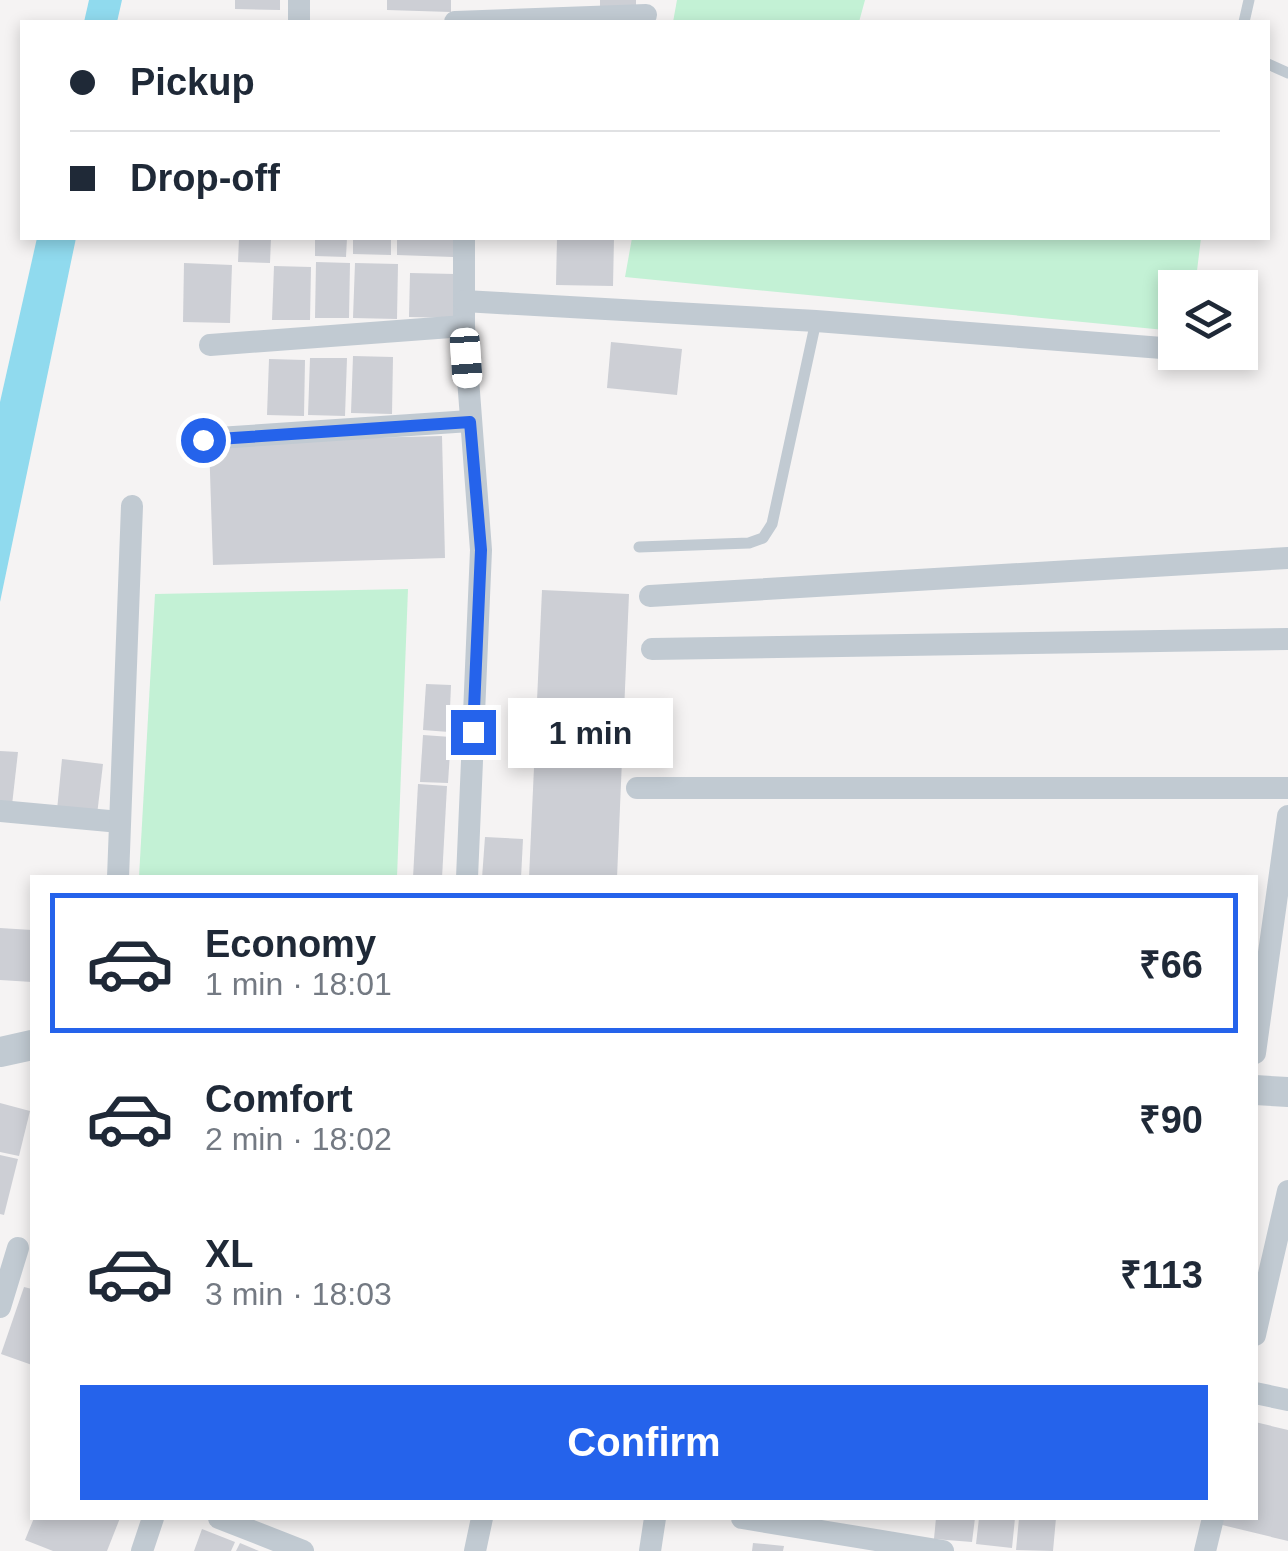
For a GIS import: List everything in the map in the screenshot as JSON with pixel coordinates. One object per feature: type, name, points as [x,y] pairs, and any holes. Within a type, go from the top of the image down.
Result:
[{"type":"street","points":[[517,20],[646,15]]},
{"type":"street","points":[[464,240],[464,326],[481,550],[466,875]]},
{"type":"street","points":[[464,301],[816,320],[1158,348]]},
{"type":"street","points":[[210,345],[464,326]]},
{"type":"street","points":[[203,440],[470,422]]},
{"type":"street","points":[[118,875],[132,506]]},
{"type":"street","points":[[650,596],[1288,558]]},
{"type":"street","points":[[652,649],[1288,639]]},
{"type":"street","points":[[637,788],[1288,788]]},
{"type":"street","points":[[0,811],[120,822]]},
{"type":"street","points":[[1258,1009],[1266,891],[1288,816]]},
{"type":"street","points":[[0,1052],[30,1045]]},
{"type":"street","points":[[1258,1090],[1288,1092]]},
{"type":"street","points":[[1258,1319],[1288,1190]]},
{"type":"street","points":[[0,1307],[17,1248]]},
{"type":"street","points":[[1258,1395],[1288,1400]]},
{"type":"street","points":[[142,1551],[152,1520]]},
{"type":"street","points":[[224,1520],[304,1551]]},
{"type":"street","points":[[476,1551],[482,1520]]},
{"type":"street","points":[[650,1551],[655,1520]]},
{"type":"street","points":[[754,1520],[944,1551]]},
{"type":"street","points":[[1205,1551],[1213,1520]]},
{"type":"lane","points":[[639,548],[749,543],[763,538],[772,524],[816,320]]},
{"type":"green space","points":[[677,0],[865,0],[860,20],[673,20]]},
{"type":"green space","points":[[632,240],[1201,240],[1197,270],[1158,270],[1158,329],[625,277]]},
{"type":"green space","points":[[408,589],[397,875],[139,875],[155,594]]},
{"type":"water","points":[[89,0],[122,0],[117,20],[84,20]]},
{"type":"water","points":[[37,240],[76,240],[0,602],[0,402]]},
{"type":"building","points":[[235,0],[280,0],[280,10],[235,9]]},
{"type":"building","points":[[387,0],[451,0],[451,12],[387,10]]},
{"type":"building","points":[[600,0],[636,0],[636,7],[600,6]]},
{"type":"building","points":[[239,240],[271,240],[270,263],[238,262]]},
{"type":"building","points":[[315,240],[347,240],[346,257],[315,256]]},
{"type":"building","points":[[353,240],[391,240],[391,255],[353,254]]},
{"type":"building","points":[[397,240],[454,240],[453,257],[397,255]]},
{"type":"building","points":[[557,240],[614,240],[613,286],[556,285]]},
{"type":"building","points":[[316,262],[350,263],[349,318],[315,318]]},
{"type":"building","points":[[184,263],[232,265],[230,323],[183,322]]},
{"type":"building","points":[[355,263],[398,264],[397,319],[353,318]]},
{"type":"building","points":[[274,266],[311,267],[310,320],[272,320]]},
{"type":"building","points":[[410,273],[455,274],[454,318],[409,317]]},
{"type":"building","points":[[611,342],[682,349],[677,395],[607,388]]},
{"type":"building","points":[[353,356],[393,357],[392,414],[351,413]]},
{"type":"building","points":[[310,358],[347,358],[345,416],[308,415]]},
{"type":"building","points":[[269,359],[305,360],[304,416],[267,415]]},
{"type":"building","points":[[442,436],[445,558],[213,565],[209,442]]},
{"type":"building","points":[[542,590],[629,594],[617,875],[529,875]]},
{"type":"building","points":[[426,684],[451,685],[449,732],[423,730]]},
{"type":"building","points":[[423,735],[451,737],[448,783],[420,782]]},
{"type":"building","points":[[0,751],[18,752],[12,805],[0,804]]},
{"type":"building","points":[[62,759],[103,764],[97,815],[57,810]]},
{"type":"building","points":[[418,784],[447,786],[442,875],[413,875]]},
{"type":"building","points":[[485,837],[523,839],[521,875],[482,875]]},
{"type":"building","points":[[0,928],[30,930],[30,982],[0,980]]},
{"type":"building","points":[[0,1103],[30,1111],[19,1156],[0,1152]]},
{"type":"building","points":[[0,1155],[18,1159],[4,1215],[0,1214]]},
{"type":"building","points":[[24,1287],[30,1288],[30,1364],[1,1354]]},
{"type":"building","points":[[1258,1423],[1288,1430],[1288,1541],[1218,1524],[1219,1520],[1258,1520]]},
{"type":"building","points":[[33,1520],[119,1520],[107,1551],[53,1551],[25,1540]]},
{"type":"building","points":[[936,1520],[975,1520],[972,1542],[934,1539]]},
{"type":"building","points":[[979,1520],[1015,1520],[1012,1548],[976,1544]]},
{"type":"building","points":[[1019,1520],[1056,1520],[1053,1551],[1016,1550]]},
{"type":"building","points":[[202,1529],[235,1542],[231,1551],[194,1551]]},
{"type":"building","points":[[240,1543],[259,1551],[236,1551]]},
{"type":"building","points":[[753,1543],[784,1546],[783,1551],[752,1551]]},
{"type":"route","points":[[203,440],[470,422],[481,550],[473,732]]}]
